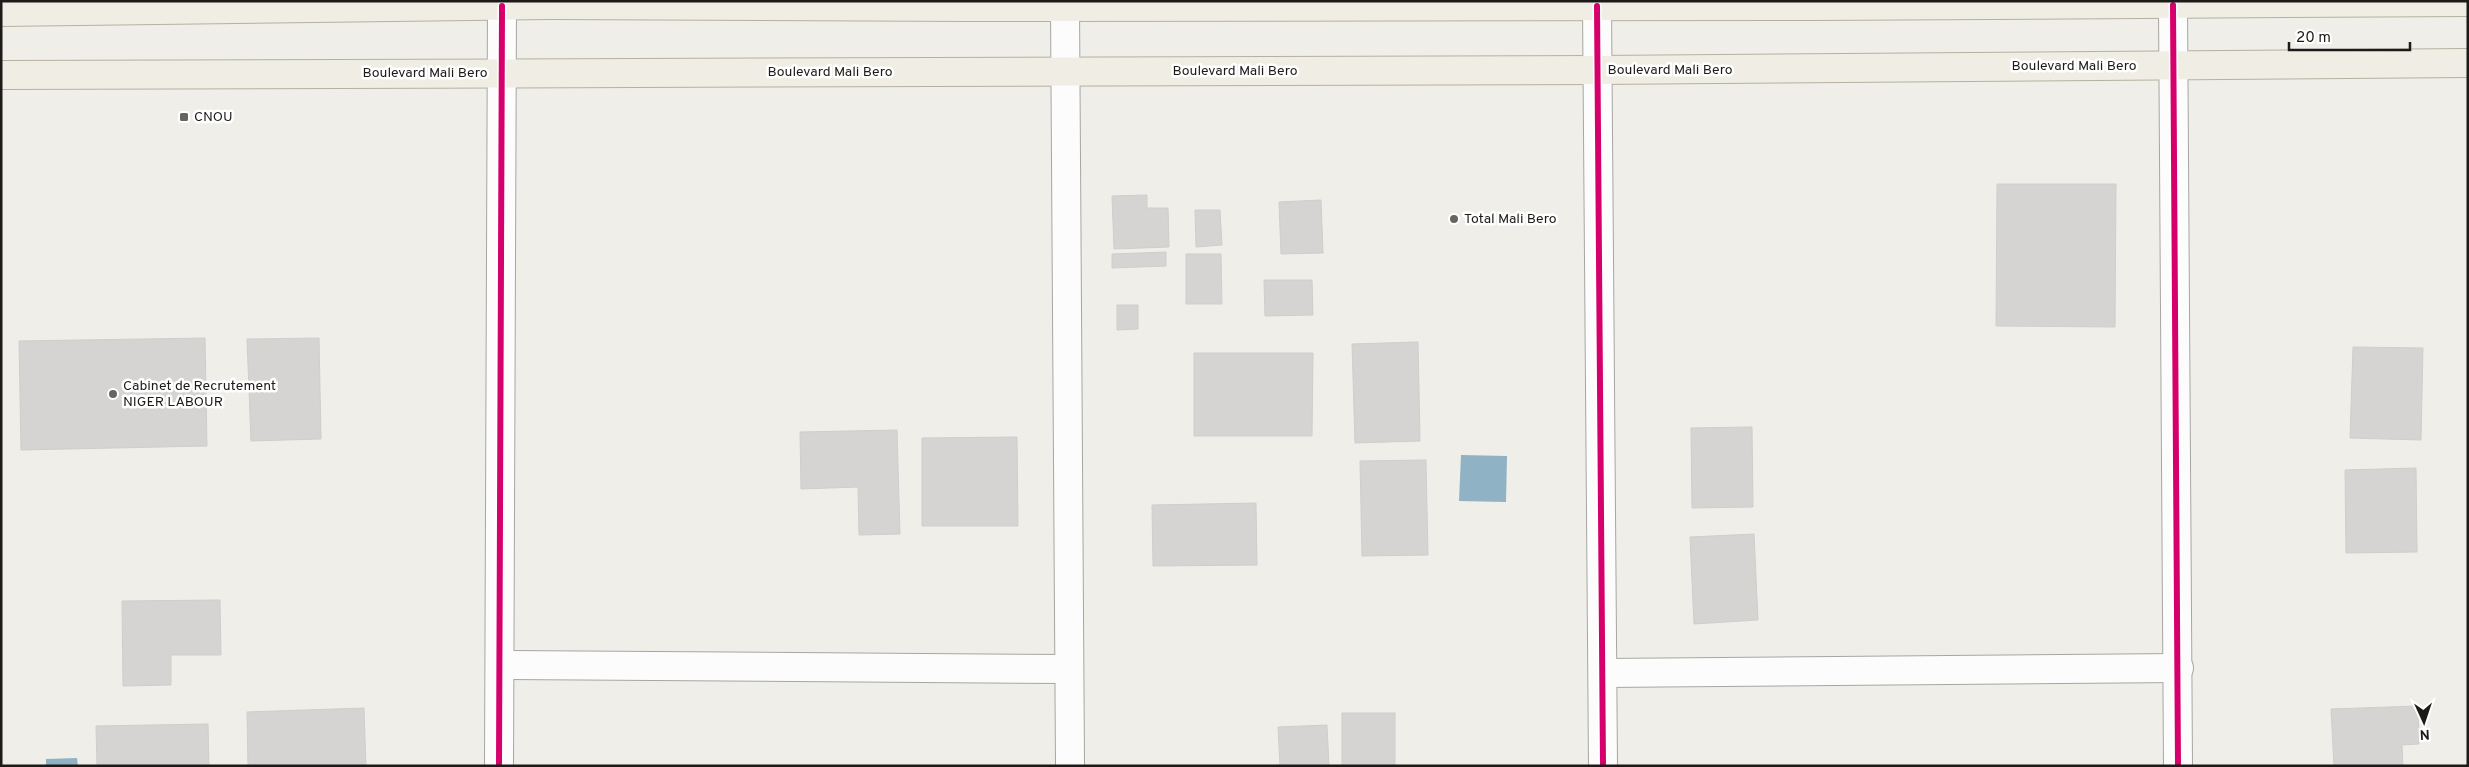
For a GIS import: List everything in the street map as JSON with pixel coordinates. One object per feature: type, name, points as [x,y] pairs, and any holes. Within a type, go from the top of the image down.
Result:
[{"type":"main road","points":[[1,12],[115,6],[502,6],[551,3],[1065,6],[1413,4],[1597,6],[1815,4],[2173,5],[2468,2]]},
{"type":"main road","name":"Boulevard Mali Bero","points":[[1,75],[1598,70],[2468,63]]},
{"type":"street","points":[[2173,5],[2172,66],[2179,668],[2178,766]]},
{"type":"street","points":[[499,766],[502,6]]},
{"type":"street","points":[[1065,6],[1070,766]]},
{"type":"street","points":[[1597,6],[1604,766]]},
{"type":"street","points":[[500,665],[1069,669]]},
{"type":"street","points":[[1603,673],[2179,668]]},
{"type":"water","points":[[1461,455],[1507,456],[1506,502],[1459,501]]},
{"type":"water","points":[[77,758],[78,766],[46,766],[46,759]]},
{"type":"building","points":[[1997,184],[2116,184],[2115,327],[1996,326]]},
{"type":"building","points":[[1147,195],[1147,208],[1168,208],[1169,247],[1114,249],[1112,196]]},
{"type":"building","points":[[1321,200],[1323,253],[1281,254],[1279,202]]},
{"type":"building","points":[[1195,210],[1220,210],[1222,245],[1196,247]]},
{"type":"building","points":[[1166,252],[1166,266],[1112,268],[1112,254]]},
{"type":"building","points":[[1186,254],[1221,254],[1222,304],[1186,304]]},
{"type":"building","points":[[1264,280],[1312,280],[1313,315],[1265,316]]},
{"type":"building","points":[[1117,305],[1138,305],[1138,329],[1117,330]]},
{"type":"building","name":"Cabinet de Recrutement NIGER LABOUR","points":[[205,338],[207,446],[21,450],[19,341]]},
{"type":"building","points":[[319,338],[321,439],[251,441],[247,339]]},
{"type":"building","points":[[1418,342],[1420,441],[1355,443],[1352,344]]},
{"type":"building","points":[[2353,347],[2423,348],[2421,440],[2350,438]]},
{"type":"building","points":[[1194,353],[1313,353],[1312,436],[1194,436]]},
{"type":"building","points":[[1752,427],[1753,507],[1692,508],[1691,428]]},
{"type":"building","points":[[897,430],[900,534],[859,535],[858,487],[801,489],[800,432]]},
{"type":"building","points":[[1017,437],[1018,526],[922,526],[922,438]]},
{"type":"building","points":[[1426,460],[1428,555],[1362,556],[1360,461]]},
{"type":"building","points":[[2416,468],[2417,552],[2346,553],[2345,470]]},
{"type":"building","points":[[1256,503],[1257,565],[1153,566],[1152,505]]},
{"type":"building","points":[[1754,534],[1758,620],[1694,624],[1690,537]]},
{"type":"building","points":[[220,600],[221,655],[171,655],[171,685],[123,686],[122,601]]},
{"type":"building","points":[[2418,706],[2419,744],[2402,745],[2403,766],[2334,766],[2331,709]]},
{"type":"building","points":[[364,708],[366,766],[248,766],[247,712]]},
{"type":"building","points":[[1342,713],[1395,713],[1395,766],[1342,766]]},
{"type":"building","points":[[208,724],[209,766],[97,766],[96,726]]},
{"type":"building","points":[[1327,725],[1329,766],[1266,766],[1280,765],[1278,727]]},
{"type":"cycle path","points":[[2173,5],[2178,766]]},
{"type":"cycle path","points":[[499,766],[502,6]]},
{"type":"cycle path","points":[[1597,6],[1603,766]]},
{"type":"place","name":"CNOU","points":[[184,117]]},
{"type":"place","name":"Total Mali Bero","points":[[1454,219]]},
{"type":"place","name":"Cabinet de Recrutement NIGER LABOUR","points":[[113,394]]}]
